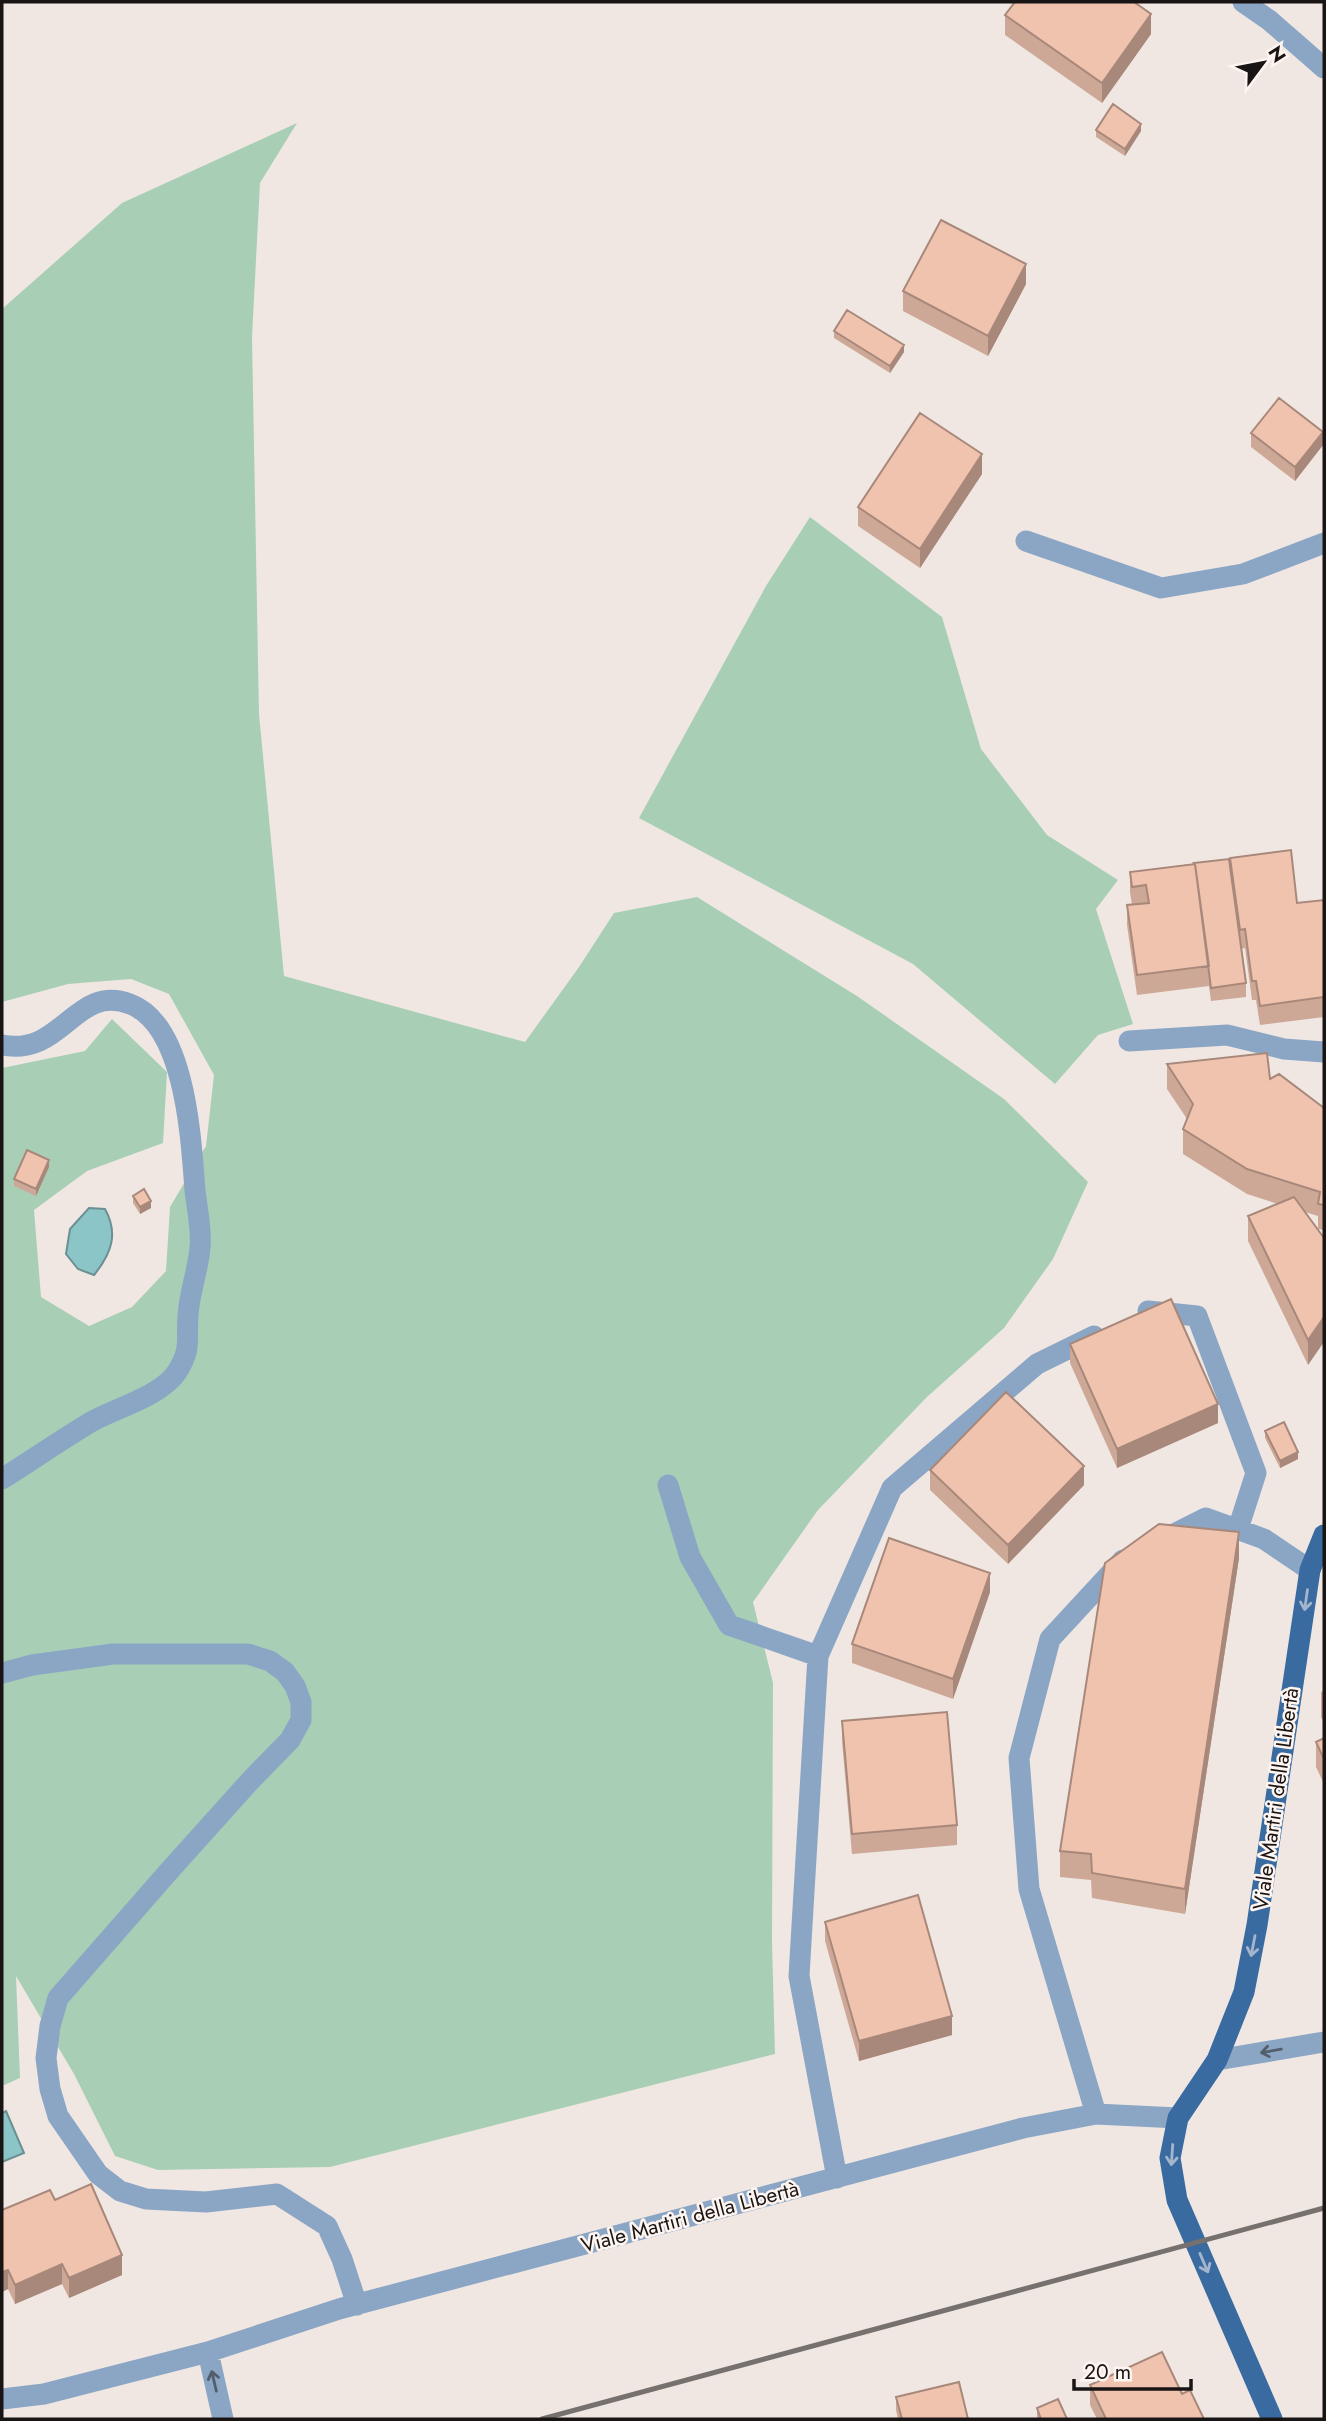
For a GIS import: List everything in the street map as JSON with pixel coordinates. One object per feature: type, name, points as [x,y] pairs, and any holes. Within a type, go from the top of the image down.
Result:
[{"type":"main road","name":"Viale Martiri della Libertà","points":[[1272,2419],[1177,2200],[1170,2158],[1178,2118],[1217,2060],[1244,1992],[1257,1925],[1310,1570],[1324,1535]]},
{"type":"street","points":[[1243,2],[1269,20],[1324,68]]},
{"type":"street","points":[[1026,541],[1161,588],[1243,574],[1324,543]]},
{"type":"street","points":[[2,1045],[26,1046],[46,1040],[76,1013],[92,1004],[111,1000],[130,1004],[146,1013],[159,1027],[182,1078],[200,1247],[188,1317],[190,1337],[185,1357],[175,1374],[160,1388],[92,1422],[2,1479]]},
{"type":"street","points":[[1129,1041],[1227,1035],[1284,1049],[1324,1052]]},
{"type":"street","points":[[1133,1317],[1145,1311],[1197,1316],[1256,1473],[1238,1529]]},
{"type":"street","points":[[837,2178],[799,1976],[818,1656],[892,1488],[1037,1364],[1109,1329]]},
{"type":"street","points":[[668,1485],[690,1557],[729,1625],[818,1656]]},
{"type":"street","points":[[1096,2114],[1029,1889],[1019,1758],[1050,1639],[1118,1563],[1206,1518],[1264,1539],[1310,1570]]},
{"type":"street","points":[[2,1673],[32,1665],[113,1654],[248,1654],[270,1661],[285,1672],[295,1686],[301,1702],[301,1720],[290,1740],[187,1850],[58,1998],[50,2026],[46,2058],[50,2089],[58,2116],[97,2174],[120,2191],[146,2199],[206,2202],[277,2193],[327,2226],[342,2259],[357,2305]]},
{"type":"street","points":[[1217,2060],[1324,2042]]},
{"type":"street","name":"Viale Martiri della Libertà","points":[[2,2399],[44,2395],[208,2352],[357,2305],[1023,2128],[1096,2114],[1178,2118]]},
{"type":"street","points":[[208,2352],[222,2414]]},
{"type":"green space","points":[[297,123],[260,183],[252,337],[259,714],[284,976],[525,1042],[614,913],[697,897],[857,996],[1004,1099],[1088,1182],[1053,1259],[1004,1328],[927,1397],[818,1510],[753,1602],[773,1683],[772,1942],[775,2054],[330,2167],[158,2170],[115,2156],[74,2074],[16,1976],[20,2078],[2,2086],[2,1068],[85,1051],[112,1019],[167,1072],[163,1143],[87,1171],[34,1210],[41,1297],[89,1326],[132,1307],[166,1271],[170,1207],[206,1146],[214,1075],[169,994],[131,979],[68,984],[2,1002],[2,309],[122,203]]},
{"type":"green space","points":[[810,517],[942,617],[981,749],[1047,835],[1118,880],[1096,909],[1133,1024],[1098,1035],[1055,1084],[913,964],[639,818],[766,586]]},
{"type":"water","points":[[89,1208],[105,1209],[112,1227],[109,1251],[94,1275],[78,1269],[66,1254],[70,1229]]},
{"type":"water","points":[[6,2111],[24,2153],[2,2162],[2,2113]]},
{"type":"building","points":[[1015,2],[1134,2],[1151,14],[1102,83],[1005,15]]},
{"type":"building","points":[[1113,104],[1141,124],[1125,149],[1096,130]]},
{"type":"building","points":[[941,220],[1026,264],[988,336],[903,291]]},
{"type":"building","points":[[847,310],[904,345],[890,366],[834,331]]},
{"type":"building","points":[[1279,398],[1323,432],[1295,467],[1251,433]]},
{"type":"building","points":[[920,413],[982,454],[920,549],[858,507]]},
{"type":"building","points":[[1291,850],[1297,903],[1324,900],[1324,997],[1260,1006],[1256,981],[1252,981],[1245,929],[1240,930],[1230,858]]},
{"type":"building","points":[[1229,859],[1246,983],[1211,988],[1194,863]]},
{"type":"building","points":[[1195,864],[1209,966],[1137,975],[1127,905],[1149,903],[1146,885],[1132,887],[1130,872]]},
{"type":"building","points":[[1267,1053],[1270,1079],[1279,1074],[1324,1108],[1324,1205],[1318,1204],[1320,1192],[1247,1169],[1183,1129],[1193,1104],[1167,1064]]},
{"type":"building","points":[[27,1150],[49,1160],[36,1189],[14,1179]]},
{"type":"building","points":[[144,1189],[151,1201],[140,1207],[133,1196]]},
{"type":"building","points":[[1294,1197],[1324,1238],[1324,1317],[1308,1340],[1248,1216]]},
{"type":"building","points":[[1171,1299],[1218,1404],[1117,1449],[1070,1344]]},
{"type":"building","points":[[1006,1392],[1084,1466],[1008,1545],[930,1470]]},
{"type":"building","points":[[1284,1422],[1298,1452],[1280,1461],[1265,1431]]},
{"type":"building","points":[[1159,1524],[1239,1532],[1185,1889],[1092,1873],[1091,1854],[1060,1851],[1105,1563]]},
{"type":"building","points":[[889,1538],[990,1573],[953,1679],[852,1644]]},
{"type":"building","points":[[947,1712],[957,1825],[852,1834],[842,1721]]},
{"type":"building","points":[[1324,1738],[1324,1759],[1316,1742]]},
{"type":"building","points":[[918,1895],[952,2016],[859,2041],[825,1922]]},
{"type":"building","points":[[91,2184],[122,2255],[69,2278],[62,2264],[15,2285],[8,2270],[2,2272],[2,2210],[50,2190],[55,2200]]},
{"type":"building","points":[[1162,2352],[1182,2394],[1190,2390],[1204,2419],[1106,2419],[1090,2385]]},
{"type":"building","points":[[959,2382],[968,2419],[902,2419],[896,2397]]},
{"type":"building","points":[[1058,2399],[1067,2419],[1041,2419],[1037,2408]]},
{"type":"railway","points":[[542,2419],[1324,2208]]}]
